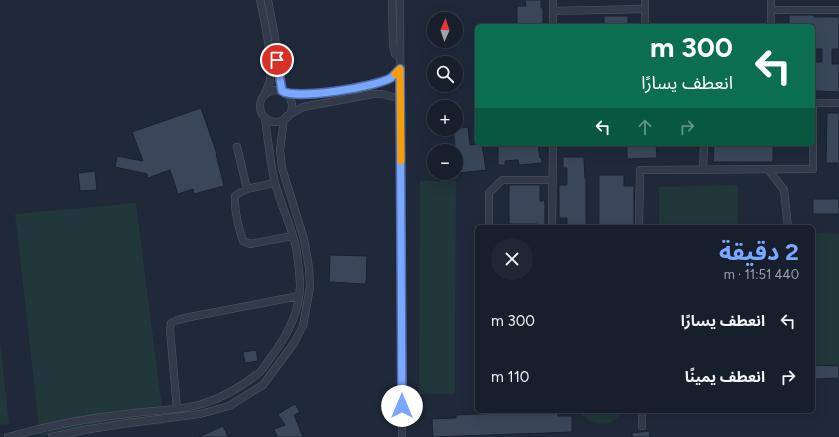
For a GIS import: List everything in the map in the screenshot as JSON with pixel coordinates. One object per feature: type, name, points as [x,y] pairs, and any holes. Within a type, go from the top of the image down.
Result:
[{"type":"street","points":[[8,437],[80,420],[201,404],[224,395],[261,371],[280,346],[295,313],[300,283],[296,247],[275,183],[268,150],[265,118],[260,109],[261,100],[269,85],[270,71],[268,41],[260,0]]},
{"type":"street","points":[[52,437],[114,425],[200,414],[229,406],[263,385],[294,343],[303,326],[310,287],[309,268],[304,239],[282,168],[280,150],[286,117],[291,107],[289,98],[284,92],[279,79],[275,37],[268,0]]},
{"type":"street","points":[[392,0],[393,46],[395,54],[400,58]]},
{"type":"street","points":[[400,0],[402,437]]},
{"type":"street","points":[[554,0],[554,24]]},
{"type":"street","points":[[645,0],[645,24]]},
{"type":"street","points":[[771,0],[771,24]]},
{"type":"street","points":[[554,11],[645,9]]},
{"type":"street","points":[[771,10],[839,10]]},
{"type":"street","points":[[264,95],[272,90],[315,94],[335,92],[390,78],[400,69]]},
{"type":"street","points":[[265,118],[274,121],[286,117],[303,107],[373,94],[382,94],[401,99]]},
{"type":"street","points":[[815,103],[839,103]]},
{"type":"street","points":[[552,225],[553,146]]},
{"type":"street","points":[[704,146],[704,170]]},
{"type":"street","points":[[639,225],[640,170],[813,169],[813,146]]},
{"type":"street","points":[[237,147],[247,189]]},
{"type":"street","points":[[768,169],[784,190],[788,225]]},
{"type":"street","points":[[489,225],[489,193],[502,180],[552,180]]},
{"type":"street","points":[[275,183],[247,189],[235,196],[235,206],[243,241],[250,244],[292,236]]},
{"type":"street","points":[[178,408],[170,330],[171,323],[190,316],[299,296]]},
{"type":"street","points":[[642,413],[642,426]]},
{"type":"green space","points":[[420,181],[456,181],[455,394],[419,394]]},
{"type":"green space","points":[[738,185],[738,225],[659,225],[659,187]]},
{"type":"green space","points":[[136,203],[164,424],[40,436],[15,214]]},
{"type":"green space","points":[[816,233],[839,234],[839,369],[815,368]]},
{"type":"green space","points":[[0,341],[9,424],[0,425]]},
{"type":"green space","points":[[580,413],[622,413],[614,420],[603,424],[598,424]]},
{"type":"building","points":[[525,0],[541,0],[541,8],[543,8],[543,24],[517,24],[517,6],[526,6]]},
{"type":"building","points":[[789,15],[839,17],[839,49],[832,49],[832,64],[839,64],[839,92],[815,91],[815,62],[822,62],[822,49],[815,49],[815,24],[789,24]]},
{"type":"building","points":[[604,16],[628,16],[628,24],[604,24]]},
{"type":"building","points":[[201,108],[217,154],[224,186],[194,194],[193,189],[178,194],[170,170],[148,178],[147,174],[115,167],[117,156],[143,161],[132,132]]},
{"type":"building","points":[[827,113],[839,113],[839,163],[826,163]]},
{"type":"building","points":[[468,127],[470,145],[482,146],[486,170],[463,172],[463,144],[455,144],[454,136],[463,136],[463,128]]},
{"type":"building","points":[[498,146],[538,146],[540,158],[542,158],[542,163],[519,165],[518,160],[505,161],[505,165],[498,165]]},
{"type":"building","points":[[627,146],[656,146],[657,158],[627,159]]},
{"type":"building","points":[[714,146],[773,146],[773,162],[713,162]]},
{"type":"building","points":[[563,157],[584,157],[586,179],[586,225],[567,225],[567,218],[559,218],[559,185],[567,185],[567,168],[563,168]]},
{"type":"building","points":[[95,171],[97,190],[80,191],[78,173]]},
{"type":"building","points":[[599,175],[624,175],[624,186],[634,186],[634,225],[599,225]]},
{"type":"building","points":[[509,185],[540,185],[540,201],[545,201],[545,225],[509,224]]},
{"type":"building","points":[[813,199],[839,199],[839,214],[813,214]]},
{"type":"building","points":[[330,255],[367,256],[366,284],[329,282]]},
{"type":"building","points":[[256,350],[258,361],[245,363],[243,352]]},
{"type":"building","points":[[815,365],[839,366],[839,378],[815,379]]},
{"type":"building","points":[[295,404],[300,412],[294,415],[303,437],[277,437],[274,429],[285,425],[278,414]]},
{"type":"building","points":[[557,413],[558,416],[572,416],[572,432],[433,437],[432,419],[456,418],[456,415]]},
{"type":"building","points":[[223,426],[228,437],[199,437]]},
{"type":"building","points":[[649,431],[650,437],[632,437],[632,433]]},
{"type":"slow traffic","points":[[395,74],[400,69],[401,161]]},
{"type":"route","points":[[277,60],[282,91],[286,94],[335,92],[367,85],[390,78],[400,69],[402,406]]}]
